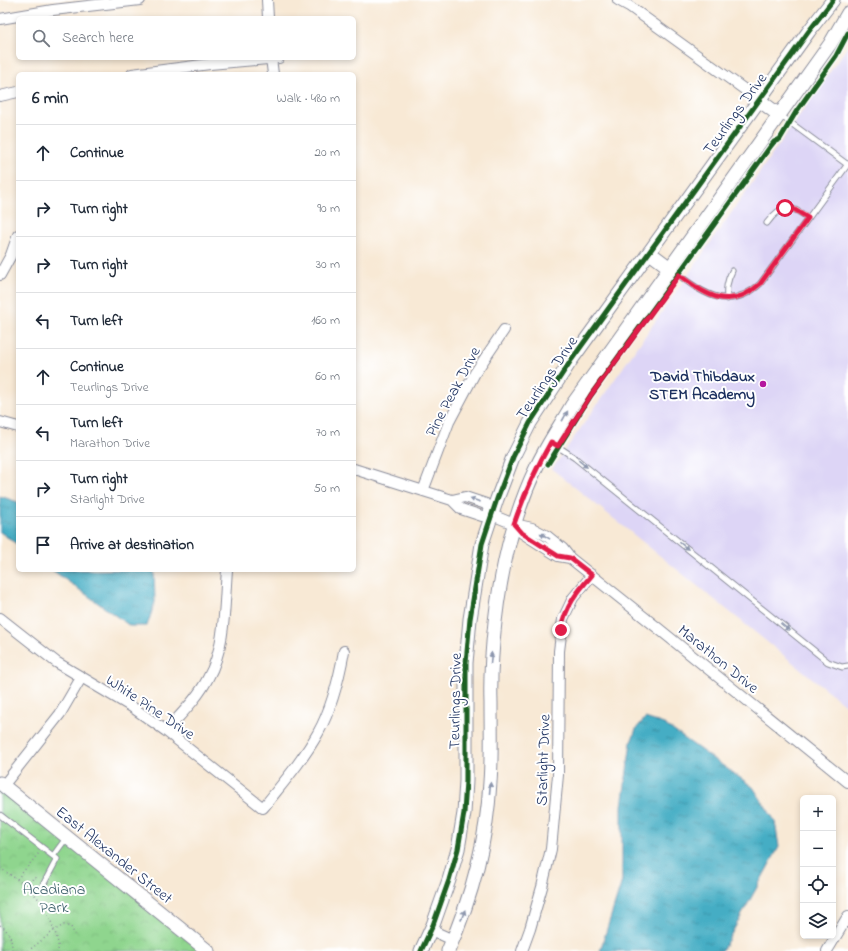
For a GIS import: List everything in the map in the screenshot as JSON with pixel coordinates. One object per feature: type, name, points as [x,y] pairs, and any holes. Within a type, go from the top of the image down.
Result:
[{"type":"street","points":[[18,16],[53,10],[140,0]]},
{"type":"street","points":[[267,0],[268,16]]},
{"type":"street","points":[[618,0],[630,6],[779,115]]},
{"type":"street","name":"Teurlings Drive","points":[[421,951],[431,930],[451,874],[458,849],[464,813],[466,663],[470,618],[482,544],[513,457],[530,423],[572,359],[650,254],[759,100],[833,0]]},
{"type":"street","points":[[431,930],[451,945],[472,887],[481,853],[487,818],[491,775],[491,664],[500,584],[506,550],[514,524],[536,467],[576,398],[830,44],[848,13]]},
{"type":"street","points":[[0,19],[16,16]]},
{"type":"street","points":[[148,72],[253,60]]},
{"type":"street","points":[[273,72],[274,60]]},
{"type":"street","points":[[0,96],[16,92]]},
{"type":"street","points":[[0,275],[11,255],[16,241]]},
{"type":"street","points":[[650,254],[670,268]]},
{"type":"street","name":"Pine Peak Drive","points":[[423,491],[449,422],[475,373],[504,330]]},
{"type":"street","points":[[0,422],[16,427]]},
{"type":"street","name":"Marathon Drive","points":[[356,470],[452,500],[461,509],[482,516],[492,515],[514,524],[524,525],[547,536],[563,548],[570,558],[848,782]]},
{"type":"street","points":[[166,731],[208,679],[214,665],[219,651],[222,634],[227,572]]},
{"type":"street","name":"Starlight Drive","points":[[522,951],[542,887],[551,849],[558,775],[559,651],[563,619],[573,598],[592,575]]},
{"type":"street","name":"White Pine Drive","points":[[0,618],[56,662],[132,707],[166,731],[263,808],[289,776],[318,733],[334,695],[344,651]]},
{"type":"street","points":[[2,784],[60,714],[82,678]]},
{"type":"street","name":"East Alexander Street","points":[[2,784],[208,951]]},
{"type":"street","points":[[827,951],[848,916]]},
{"type":"lane","points":[[670,268],[704,293],[715,297],[727,299],[741,296],[752,291],[760,284],[848,165],[779,115]]},
{"type":"lane","points":[[767,223],[779,210],[785,208],[792,208],[808,218]]},
{"type":"lane","points":[[727,299],[726,288],[732,271]]},
{"type":"lane","points":[[551,442],[575,458],[828,662],[842,667],[848,666]]},
{"type":"lane","points":[[0,815],[57,859],[43,885]]},
{"type":"lane","points":[[53,856],[68,837]]},
{"type":"path","points":[[16,879],[43,848]]},
{"type":"path","points":[[0,868],[27,886],[44,905],[55,930],[59,946],[58,951]]},
{"type":"path","points":[[27,886],[34,877],[43,885]]},
{"type":"path","points":[[0,924],[9,933],[12,940],[12,951]]},
{"type":"path","points":[[28,951],[55,930],[64,925],[71,927],[75,935]]},
{"type":"shaded area","points":[[848,46],[848,707],[552,469]]},
{"type":"green space","name":"Acadiana Park","points":[[0,785],[207,951],[0,951]]},
{"type":"water","points":[[0,496],[16,501],[16,544],[0,532]]},
{"type":"water","points":[[55,572],[154,572],[155,602],[147,626],[130,626]]},
{"type":"water","points":[[645,718],[664,724],[753,787],[775,821],[779,847],[722,951],[600,951],[622,881],[622,806],[631,742],[636,729]]},
{"type":"cycle path","points":[[421,951],[433,925],[458,849],[464,813],[466,781],[466,663],[470,619],[482,544],[513,457],[530,423],[572,359],[833,0]]},
{"type":"cycle path","points":[[548,464],[591,395],[770,147],[774,142],[780,139],[796,112],[836,56],[848,33]]},
{"type":"place","name":"David Thibdaux STEM Academy","points":[[763,384]]},
{"type":"route","points":[[561,630],[567,608],[573,598],[592,575],[570,558],[558,556],[541,544],[529,538],[514,524],[536,467],[551,442],[558,446],[591,395],[679,275],[704,293],[727,299],[741,296],[752,291],[760,284],[808,218],[800,211],[792,208],[785,208]]}]
